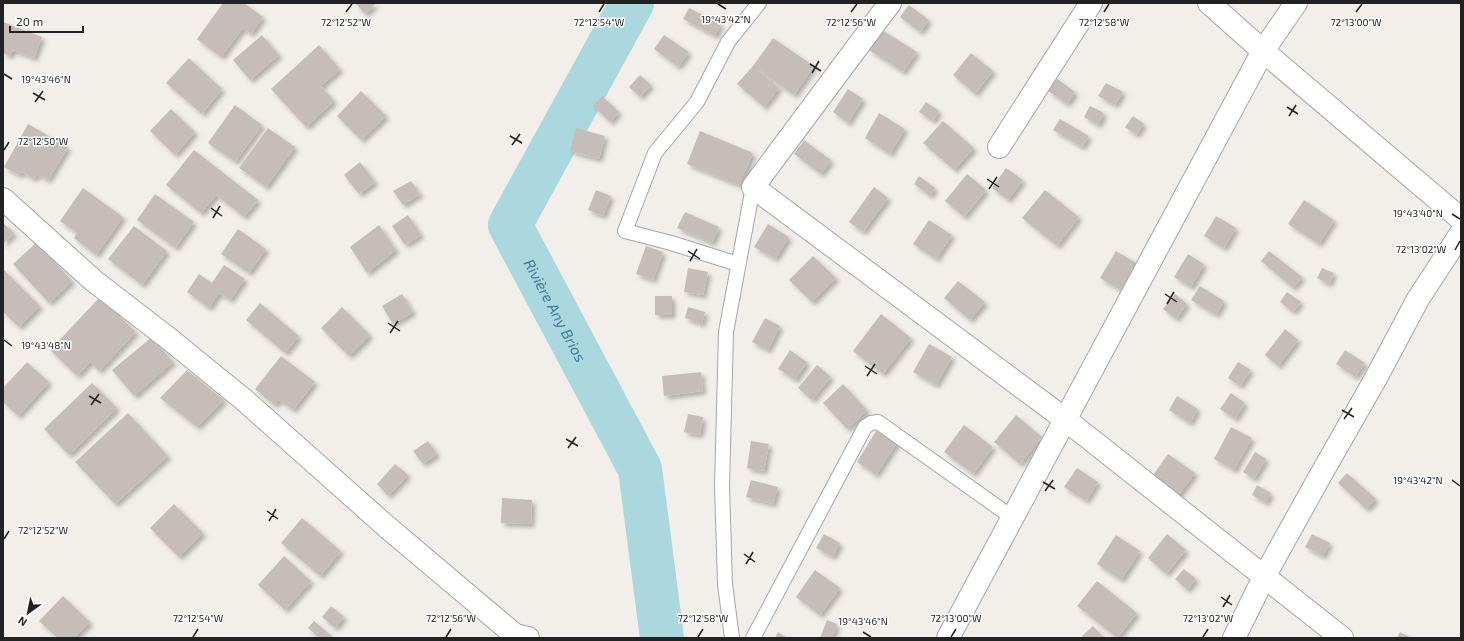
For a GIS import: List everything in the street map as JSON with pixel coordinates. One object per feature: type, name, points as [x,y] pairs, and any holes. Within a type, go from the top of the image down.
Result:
[{"type":"street","points":[[890,3],[753,187],[1066,420],[1342,638]]},
{"type":"street","points":[[999,147],[1092,3]]},
{"type":"street","points":[[1209,3],[1263,51],[1461,219]]},
{"type":"street","points":[[948,638],[1263,51],[1296,3]]},
{"type":"street","points":[[3,199],[94,280],[243,399],[387,527],[519,637]]},
{"type":"street","points":[[1234,638],[1264,577],[1318,478],[1376,378],[1418,299],[1461,233]]},
{"type":"lane","points":[[738,264],[671,243],[625,231],[655,153],[697,102],[728,42],[759,3]]},
{"type":"lane","points":[[732,638],[725,584],[722,486],[726,332],[753,187]]},
{"type":"lane","points":[[753,638],[865,427],[870,423],[878,422],[1013,518]]},
{"type":"building","points":[[223,3],[244,3],[263,17],[251,34],[243,28],[221,57],[197,39]]},
{"type":"building","points":[[355,3],[376,3],[365,14]]},
{"type":"building","points":[[909,5],[929,20],[920,32],[900,17]]},
{"type":"building","points":[[689,8],[721,24],[715,36],[683,19]]},
{"type":"building","points":[[3,22],[42,37],[34,58],[13,50],[10,56],[3,53]]},
{"type":"building","points":[[882,30],[917,52],[903,72],[869,50]]},
{"type":"building","points":[[262,35],[279,55],[250,80],[233,60]]},
{"type":"building","points":[[664,35],[689,52],[678,67],[654,49]]},
{"type":"building","points":[[773,38],[814,66],[794,95],[755,67],[779,88],[764,107],[737,84],[753,66]]},
{"type":"building","points":[[319,45],[340,69],[321,86],[334,101],[306,127],[271,89]]},
{"type":"building","points":[[971,53],[993,71],[975,94],[953,75]]},
{"type":"building","points":[[189,58],[222,89],[202,114],[166,83]]},
{"type":"building","points":[[640,75],[651,85],[640,97],[629,87]]},
{"type":"building","points":[[1056,78],[1075,92],[1067,104],[1048,91]]},
{"type":"building","points":[[1106,83],[1123,92],[1115,105],[1098,96]]},
{"type":"building","points":[[848,89],[863,99],[848,123],[833,112]]},
{"type":"building","points":[[361,91],[386,116],[361,140],[337,116]]},
{"type":"building","points":[[602,96],[619,112],[610,122],[593,106]]},
{"type":"building","points":[[926,102],[939,111],[933,121],[919,112]]},
{"type":"building","points":[[235,105],[262,125],[235,162],[208,143]]},
{"type":"building","points":[[1090,106],[1104,113],[1098,125],[1084,117]]},
{"type":"building","points":[[171,109],[195,132],[175,155],[150,131]]},
{"type":"building","points":[[879,113],[905,129],[890,154],[865,138]]},
{"type":"building","points":[[1133,116],[1144,124],[1136,135],[1125,127]]},
{"type":"building","points":[[1060,119],[1089,136],[1082,147],[1053,130]]},
{"type":"building","points":[[943,121],[974,148],[954,170],[923,143]]},
{"type":"building","points":[[28,124],[68,147],[48,180],[37,174],[34,179],[22,172],[19,175],[4,167]]},
{"type":"building","points":[[268,128],[295,147],[266,187],[239,168]]},
{"type":"building","points":[[576,128],[605,136],[599,159],[570,151]]},
{"type":"building","points":[[700,131],[753,153],[739,185],[687,164]]},
{"type":"building","points":[[804,140],[831,160],[821,174],[794,154]]},
{"type":"building","points":[[194,150],[258,200],[244,217],[216,195],[201,213],[166,185]]},
{"type":"building","points":[[360,162],[375,182],[359,194],[344,175]]},
{"type":"building","points":[[1006,168],[1023,180],[1008,200],[992,188]]},
{"type":"building","points":[[967,174],[986,190],[964,217],[945,201]]},
{"type":"building","points":[[919,176],[935,188],[930,196],[914,184]]},
{"type":"building","points":[[411,181],[420,194],[403,205],[393,191]]},
{"type":"building","points":[[874,187],[888,198],[863,232],[849,222]]},
{"type":"building","points":[[83,188],[123,217],[96,255],[74,238],[77,233],[60,221]]},
{"type":"building","points":[[596,190],[611,196],[603,216],[588,210]]},
{"type":"building","points":[[1045,190],[1079,217],[1057,246],[1022,218]]},
{"type":"building","points":[[155,194],[194,222],[175,248],[137,220]]},
{"type":"building","points":[[1304,200],[1334,220],[1319,244],[1288,224]]},
{"type":"building","points":[[685,212],[719,227],[712,243],[677,228]]},
{"type":"building","points":[[408,215],[421,235],[405,245],[392,226]]},
{"type":"building","points":[[1216,216],[1236,228],[1224,248],[1204,236]]},
{"type":"building","points":[[929,220],[952,235],[936,259],[913,244]]},
{"type":"building","points":[[3,223],[14,233],[3,244]]},
{"type":"building","points":[[768,224],[789,237],[775,259],[754,247]]},
{"type":"building","points":[[379,225],[396,250],[367,273],[350,247]]},
{"type":"building","points":[[134,226],[167,251],[142,285],[108,259]]},
{"type":"building","points":[[238,229],[266,249],[249,273],[221,254]]},
{"type":"building","points":[[37,242],[72,281],[49,303],[13,264]]},
{"type":"building","points":[[646,246],[663,252],[653,280],[636,274]]},
{"type":"building","points":[[1116,251],[1143,267],[1127,294],[1100,278]]},
{"type":"building","points":[[1269,251],[1302,277],[1293,288],[1261,261]]},
{"type":"building","points":[[1188,254],[1204,264],[1191,287],[1174,277]]},
{"type":"building","points":[[813,256],[836,278],[812,302],[789,280]]},
{"type":"building","points":[[224,265],[245,279],[230,300],[219,293],[209,308],[187,292],[199,274],[212,283]]},
{"type":"building","points":[[688,268],[708,272],[703,295],[684,292]]},
{"type":"building","points":[[1322,268],[1334,273],[1329,284],[1317,278]]},
{"type":"building","points":[[3,269],[40,306],[19,327],[3,312]]},
{"type":"building","points":[[958,281],[985,302],[970,320],[944,298]]},
{"type":"building","points":[[1200,286],[1224,301],[1216,315],[1191,300]]},
{"type":"building","points":[[1287,292],[1301,302],[1293,312],[1280,302]]},
{"type":"building","points":[[402,294],[413,312],[393,324],[382,306]]},
{"type":"building","points":[[1175,294],[1187,304],[1176,319],[1163,309]]},
{"type":"building","points":[[655,296],[672,296],[672,315],[655,315]]},
{"type":"building","points":[[100,297],[136,332],[99,371],[90,362],[77,376],[50,350]]},
{"type":"building","points":[[260,303],[299,336],[285,353],[246,320]]},
{"type":"building","points":[[342,307],[370,335],[349,356],[321,328]]},
{"type":"building","points":[[688,307],[705,312],[702,324],[685,318]]},
{"type":"building","points":[[881,314],[911,338],[883,374],[853,351]]},
{"type":"building","points":[[765,318],[780,326],[768,350],[752,342]]},
{"type":"building","points":[[1285,329],[1298,340],[1278,366],[1265,355]]},
{"type":"building","points":[[152,337],[173,362],[134,396],[112,370]]},
{"type":"building","points":[[929,344],[952,357],[936,385],[913,372]]},
{"type":"building","points":[[790,350],[807,362],[795,380],[778,369]]},
{"type":"building","points":[[1345,350],[1365,363],[1355,377],[1336,364]]},
{"type":"building","points":[[281,356],[315,382],[293,410],[279,400],[274,405],[255,389]]},
{"type":"building","points":[[27,362],[49,382],[18,416],[3,402],[3,388]]},
{"type":"building","points":[[1238,362],[1251,370],[1240,386],[1228,378]]},
{"type":"building","points":[[817,365],[831,377],[812,400],[798,388]]},
{"type":"building","points":[[187,370],[224,400],[197,427],[160,398]]},
{"type":"building","points":[[701,372],[703,391],[664,396],[662,376]]},
{"type":"building","points":[[92,383],[117,408],[69,455],[44,429]]},
{"type":"building","points":[[843,384],[867,410],[847,429],[823,403]]},
{"type":"building","points":[[1231,393],[1245,403],[1235,419],[1220,409]]},
{"type":"building","points":[[1177,396],[1198,409],[1190,423],[1169,410]]},
{"type":"building","points":[[128,413],[168,456],[115,504],[75,462]]},
{"type":"building","points":[[688,414],[703,417],[700,435],[684,432]]},
{"type":"building","points":[[1016,415],[1042,437],[1020,464],[994,442]]},
{"type":"building","points":[[964,425],[993,447],[973,474],[944,452]]},
{"type":"building","points":[[1231,427],[1252,438],[1234,470],[1214,459]]},
{"type":"building","points":[[878,428],[898,441],[876,475],[857,462]]},
{"type":"building","points":[[428,441],[437,454],[423,464],[413,451]]},
{"type":"building","points":[[751,441],[769,444],[764,471],[747,468]]},
{"type":"building","points":[[1255,452],[1266,459],[1254,479],[1243,472]]},
{"type":"building","points":[[1168,454],[1195,473],[1177,497],[1151,478]]},
{"type":"building","points":[[395,464],[408,475],[388,496],[377,484]]},
{"type":"building","points":[[1077,468],[1098,482],[1086,501],[1064,487]]},
{"type":"building","points":[[1347,473],[1376,499],[1366,509],[1338,483]]},
{"type":"building","points":[[751,480],[778,487],[773,504],[746,497]]},
{"type":"building","points":[[1257,485],[1271,493],[1266,503],[1252,495]]},
{"type":"building","points":[[502,498],[532,500],[531,524],[501,523]]},
{"type":"building","points":[[174,504],[203,533],[179,557],[150,528]]},
{"type":"building","points":[[302,518],[341,551],[320,576],[281,543]]},
{"type":"building","points":[[824,534],[840,543],[833,557],[816,548]]},
{"type":"building","points":[[1167,534],[1186,550],[1166,574],[1148,558]]},
{"type":"building","points":[[1312,534],[1330,543],[1323,556],[1305,547]]},
{"type":"building","points":[[1116,535],[1140,551],[1121,580],[1097,564]]},
{"type":"building","points":[[284,556],[311,581],[285,610],[258,585]]},
{"type":"building","points":[[1184,569],[1196,579],[1187,590],[1175,579]]},
{"type":"building","points":[[815,570],[840,588],[820,615],[796,597]]},
{"type":"building","points":[[1097,581],[1137,613],[1117,638],[1077,606]]},
{"type":"building","points":[[63,596],[90,622],[74,638],[58,638],[39,621]]},
{"type":"building","points":[[331,606],[344,617],[335,628],[322,617]]},
{"type":"building","points":[[827,620],[837,624],[832,638],[820,638]]},
{"type":"building","points":[[314,621],[334,638],[319,638],[308,628]]},
{"type":"building","points":[[1093,626],[1104,638],[1083,638],[1082,636]]},
{"type":"building","points":[[778,632],[787,638],[775,638]]},
{"type":"building","points":[[1400,632],[1411,638],[1397,638]]},
{"type":"waterway","name":"Rivière Any Brios","points":[[632,3],[510,225],[640,469],[662,638]]}]
